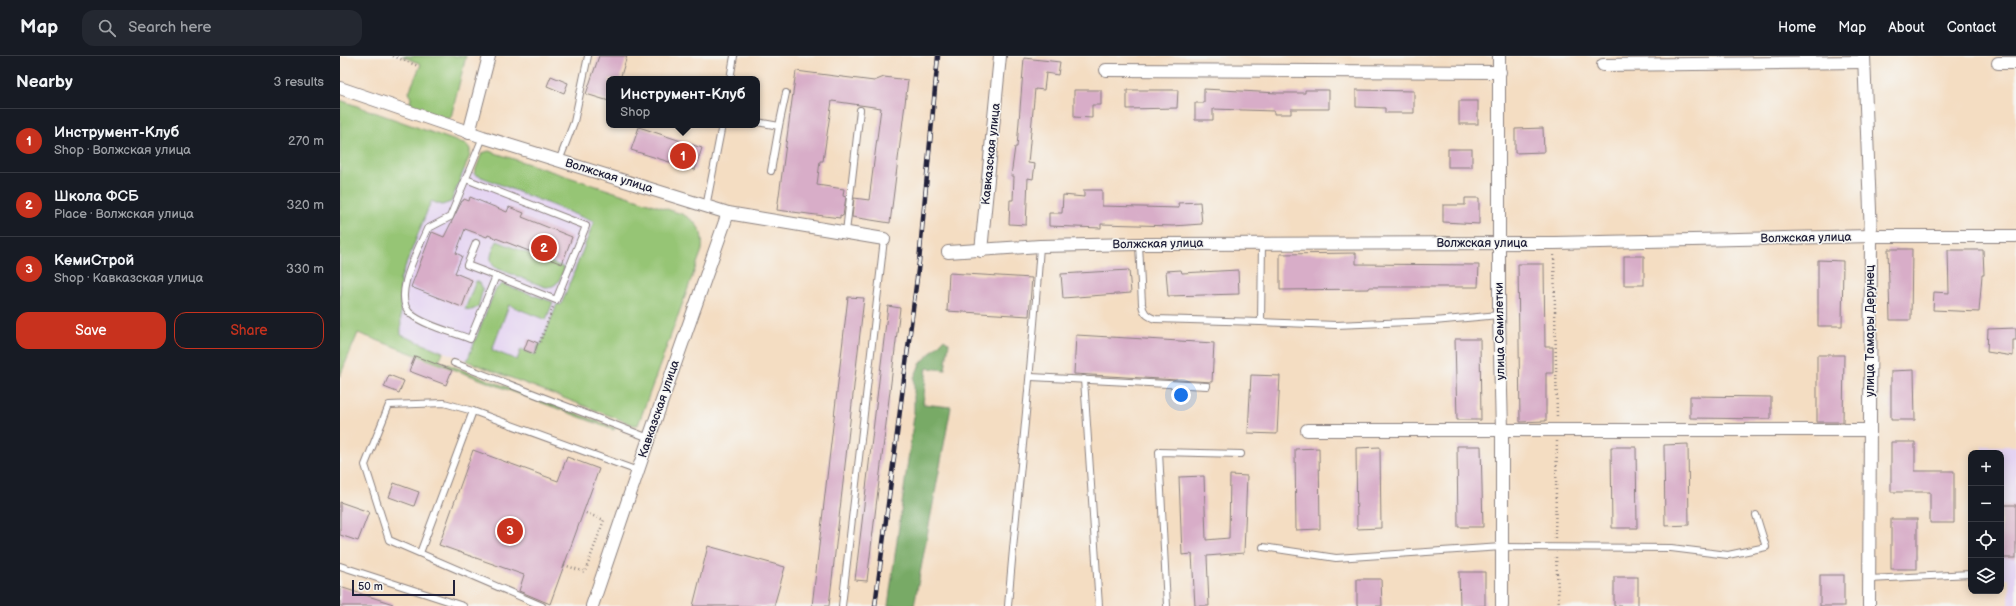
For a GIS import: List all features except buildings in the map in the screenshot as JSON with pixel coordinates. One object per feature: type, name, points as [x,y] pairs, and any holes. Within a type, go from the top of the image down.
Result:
[{"type":"street","points":[[469,132],[489,56]]},
{"type":"street","name":"Кавказская улица","points":[[981,251],[1000,56]]},
{"type":"street","name":"улица Семилетки","points":[[1499,56],[1499,315],[1502,430],[1502,606]]},
{"type":"street","points":[[1603,65],[1864,59]]},
{"type":"street","name":"улица Тамары Дерунец","points":[[1864,59],[1871,236],[1869,606]]},
{"type":"street","points":[[1998,63],[2016,63]]},
{"type":"street","points":[[1106,70],[1500,72]]},
{"type":"street","name":"Волжская улица","points":[[340,88],[483,137],[706,207],[728,213],[884,239]]},
{"type":"street","name":"Кавказская улица","points":[[592,606],[728,213]]},
{"type":"street","name":"Волжская улица","points":[[948,252],[1040,246],[1262,242],[1499,243],[1871,236],[2016,236]]},
{"type":"street","points":[[1307,430],[1870,430]]},
{"type":"lane","points":[[559,161],[574,122],[588,56]]},
{"type":"lane","points":[[731,76],[734,56]]},
{"type":"lane","points":[[770,171],[786,93]]},
{"type":"lane","points":[[846,232],[860,110]]},
{"type":"lane","points":[[760,123],[779,126]]},
{"type":"lane","points":[[706,207],[721,128]]},
{"type":"lane","points":[[483,137],[450,217],[427,229],[406,281],[404,294],[405,307],[412,316],[420,320],[470,339],[496,276]]},
{"type":"lane","points":[[466,179],[586,226],[556,300],[467,264],[476,243]]},
{"type":"lane","points":[[842,606],[884,239]]},
{"type":"lane","points":[[1261,322],[1262,242]]},
{"type":"lane","points":[[1139,244],[1142,304],[1144,313],[1155,319],[1336,325],[1434,321],[1499,315]]},
{"type":"lane","points":[[1008,606],[1021,451],[1031,377],[1040,246]]},
{"type":"lane","points":[[454,363],[649,438]]},
{"type":"lane","points":[[1031,377],[1207,386]]},
{"type":"lane","points":[[1084,380],[1099,606]]},
{"type":"lane","points":[[542,606],[389,540],[365,466],[389,405],[444,403],[473,411],[638,471]]},
{"type":"lane","points":[[420,554],[473,411]]},
{"type":"lane","points":[[1167,606],[1159,452],[1240,454]]},
{"type":"lane","points":[[1264,548],[1336,558],[1502,547],[1671,548],[1728,555],[1766,547],[1756,515]]},
{"type":"lane","points":[[340,566],[463,606]]},
{"type":"lane","points":[[1869,579],[1968,574]]},
{"type":"path","points":[[393,56],[418,66]]},
{"type":"path","points":[[540,342],[556,300]]},
{"type":"path","points":[[564,565],[585,572],[595,546],[604,520],[583,512]]},
{"type":"shaded area","points":[[428,155],[594,221],[529,385],[401,335],[399,228]]},
{"type":"shaded area","points":[[1982,446],[2016,446],[2016,606],[2009,606],[2009,578],[2004,578],[2004,450],[1982,450]]},
{"type":"green space","points":[[402,56],[466,56],[451,117],[449,119],[407,109],[411,99],[409,92],[421,64]]},
{"type":"green space","points":[[340,100],[467,145],[470,149],[470,155],[451,202],[442,205],[431,201],[400,280],[401,335],[443,352],[439,361],[615,428],[614,430],[358,333],[340,376]]},
{"type":"green space","points":[[489,151],[682,214],[692,220],[699,228],[702,238],[702,250],[638,425],[634,425],[467,361],[495,290],[502,284],[553,302],[546,320],[509,305],[492,350],[517,360],[521,349],[535,355],[539,344],[541,345],[557,304],[561,305],[594,222],[474,174],[482,153]]},
{"type":"green space","points":[[497,241],[565,268],[560,279],[553,286],[545,287],[496,268],[491,262],[491,255]]},
{"type":"green space","points":[[476,281],[480,283],[483,289],[478,307],[472,310],[465,309]]},
{"type":"green space","points":[[944,339],[949,343],[945,370],[927,368],[923,404],[951,407],[914,606],[888,606],[914,416],[914,378],[920,364]]},
{"type":"railway","points":[[875,606],[919,262],[938,56]]},
{"type":"place","name":"Инструмент-Клуб","points":[[683,156]]},
{"type":"place","name":"Школа ФСБ","points":[[544,248]]},
{"type":"place","name":"КемиСтрой","points":[[510,531]]}]
